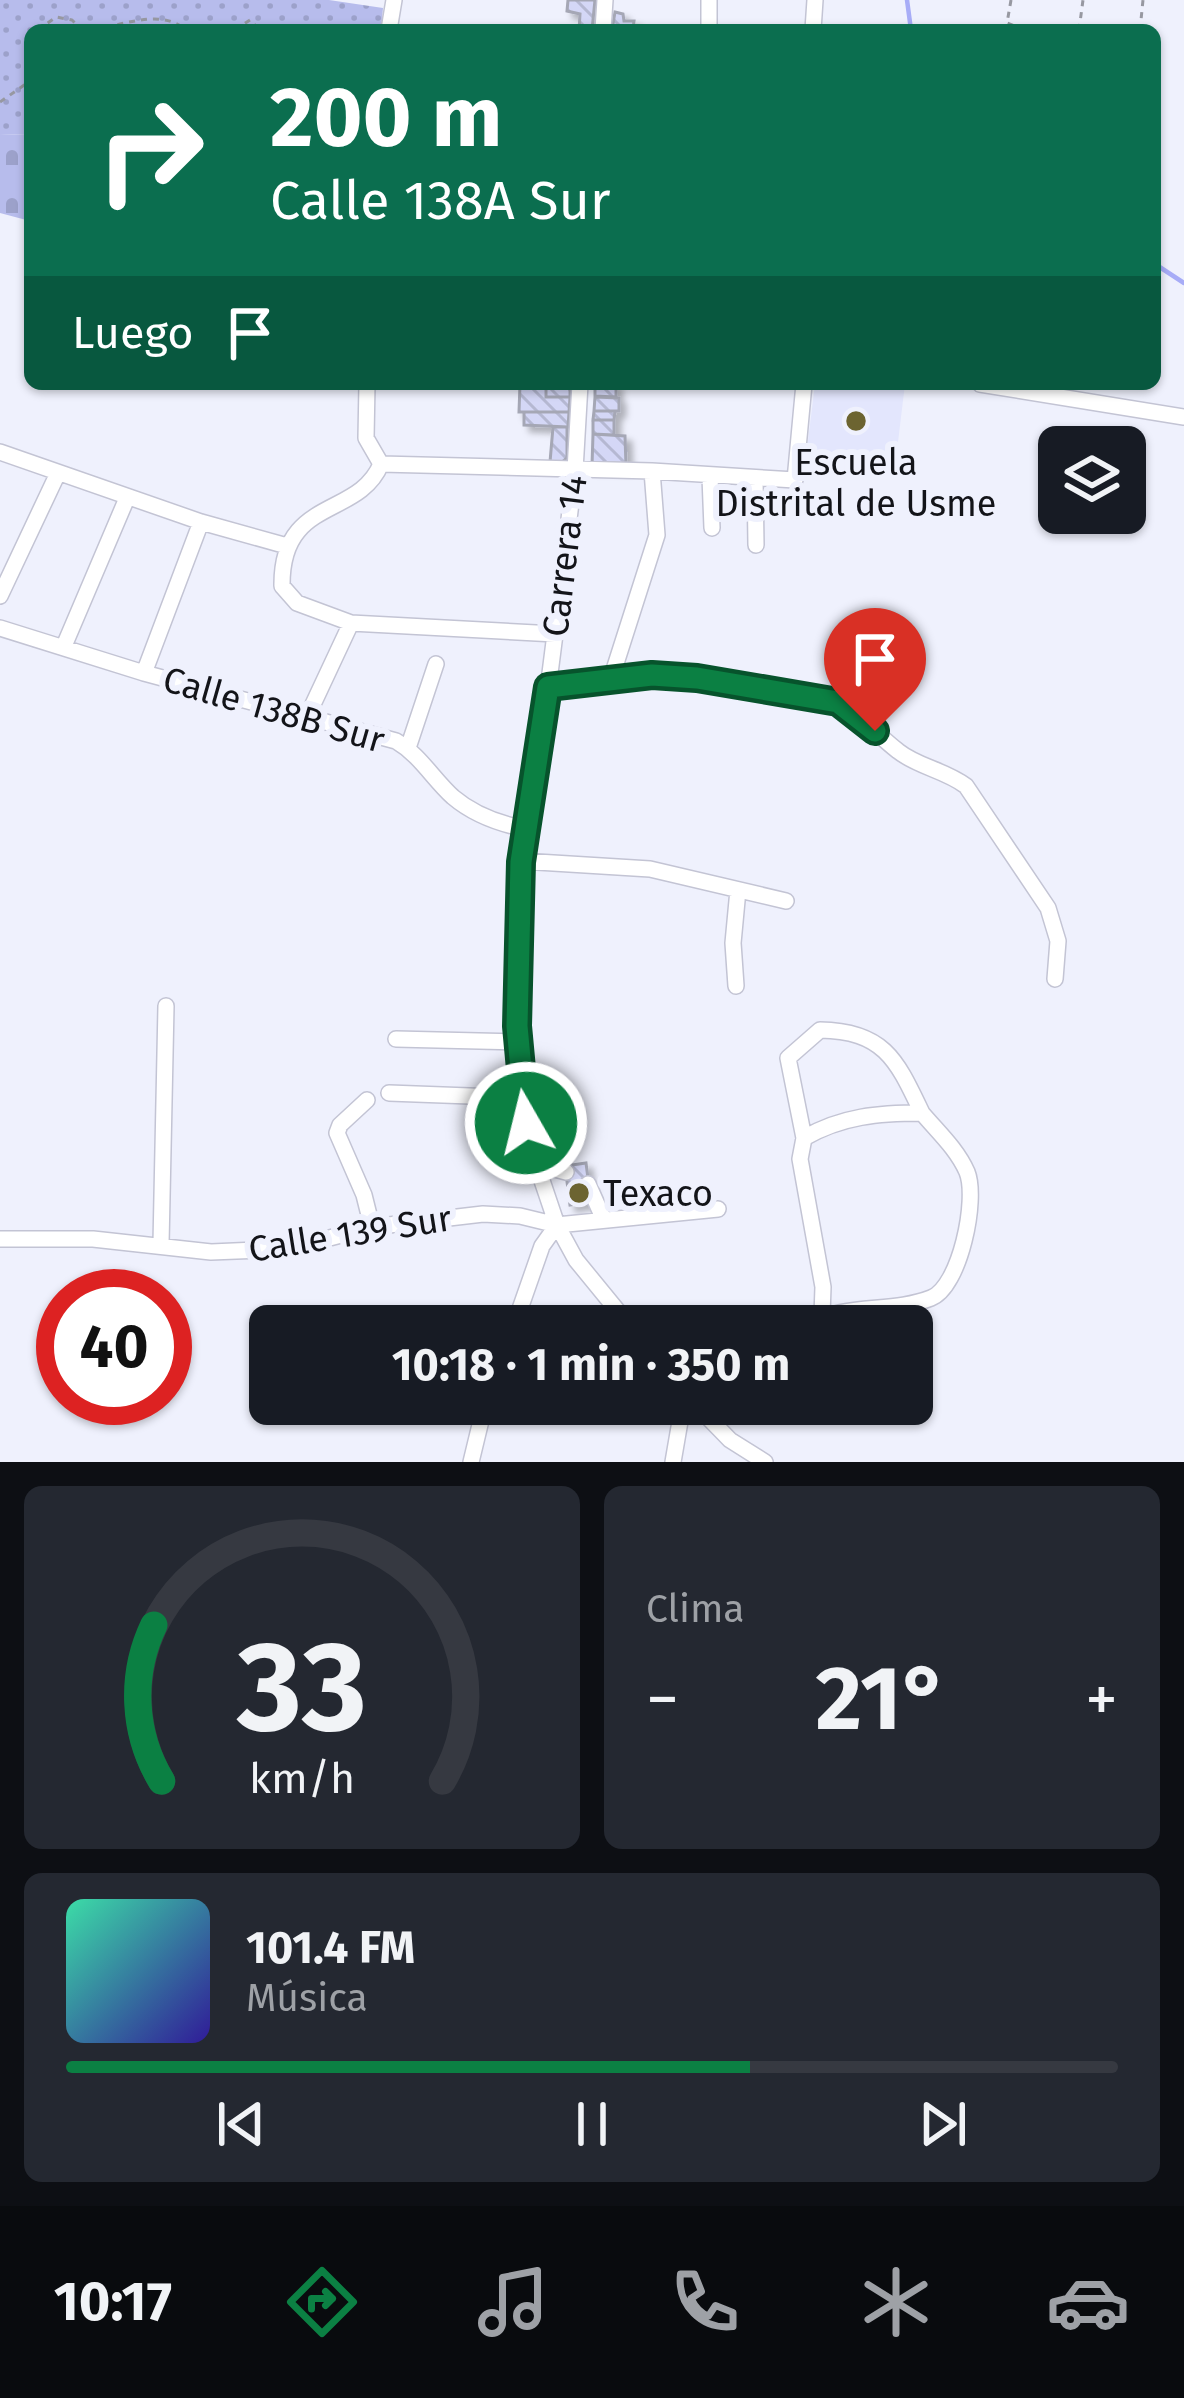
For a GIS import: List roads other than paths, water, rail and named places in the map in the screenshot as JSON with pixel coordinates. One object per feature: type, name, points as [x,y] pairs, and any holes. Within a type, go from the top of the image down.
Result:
[{"type":"street","points":[[367,390],[366,438],[381,464]]},
{"type":"street","name":"Carrera 14","points":[[580,390],[555,634],[521,862],[517,1042],[522,1098],[536,1164],[556,1225],[613,1305]]},
{"type":"street","points":[[381,464],[796,480],[804,390]]},
{"type":"street","points":[[1017,390],[1184,417]]},
{"type":"street","points":[[0,452],[127,498],[287,546]]},
{"type":"street","points":[[381,464],[375,480],[311,518],[287,546],[282,586],[297,603],[351,623],[555,634]]},
{"type":"street","points":[[611,679],[657,535],[652,471]]},
{"type":"street","points":[[0,596],[58,473]]},
{"type":"street","points":[[710,477],[712,528]]},
{"type":"street","points":[[755,479],[756,545]]},
{"type":"street","points":[[64,646],[127,498]]},
{"type":"street","points":[[144,673],[201,522]]},
{"type":"street","points":[[308,716],[351,623]]},
{"type":"street","name":"Calle 138B Sur","points":[[0,628],[144,673],[396,741],[454,798],[478,813],[526,829]]},
{"type":"street","points":[[408,748],[436,664]]},
{"type":"street","points":[[548,687],[652,675],[838,702],[898,751],[966,786],[1048,908],[1058,941],[1055,979]]},
{"type":"street","points":[[521,862],[650,869],[787,902]]},
{"type":"street","points":[[736,986],[733,944],[738,890]]},
{"type":"street","points":[[160,1244],[166,1006]]},
{"type":"street","points":[[818,1305],[823,1287],[788,1058],[820,1030],[840,1030],[881,1045],[898,1064],[922,1113],[954,1149],[969,1177],[970,1216],[952,1277],[938,1296],[902,1305]]},
{"type":"street","points":[[396,1039],[517,1042]]},
{"type":"street","points":[[389,1093],[522,1098]]},
{"type":"street","points":[[368,1100],[337,1133],[372,1226]]},
{"type":"street","points":[[803,1138],[827,1124],[878,1113],[922,1113]]},
{"type":"street","points":[[536,1164],[566,1172]]},
{"type":"street","points":[[588,1184],[604,1220]]},
{"type":"street","name":"Calle 139 Sur","points":[[0,1239],[160,1244],[211,1252],[260,1250],[372,1226],[483,1214],[556,1225],[718,1209]]},
{"type":"street","points":[[521,1305],[542,1246],[556,1225]]},
{"type":"street","points":[[471,1462],[479,1425]]},
{"type":"street","points":[[673,1462],[679,1425]]},
{"type":"street","points":[[713,1425],[766,1462]]},
{"type":"waterway","points":[[907,0],[910,24]]},
{"type":"waterway","points":[[1161,268],[1184,283]]},
{"type":"place","name":"Escuela Distrital de Usme","points":[[856,421]]},
{"type":"place","name":"Texaco","points":[[579,1193]]}]
